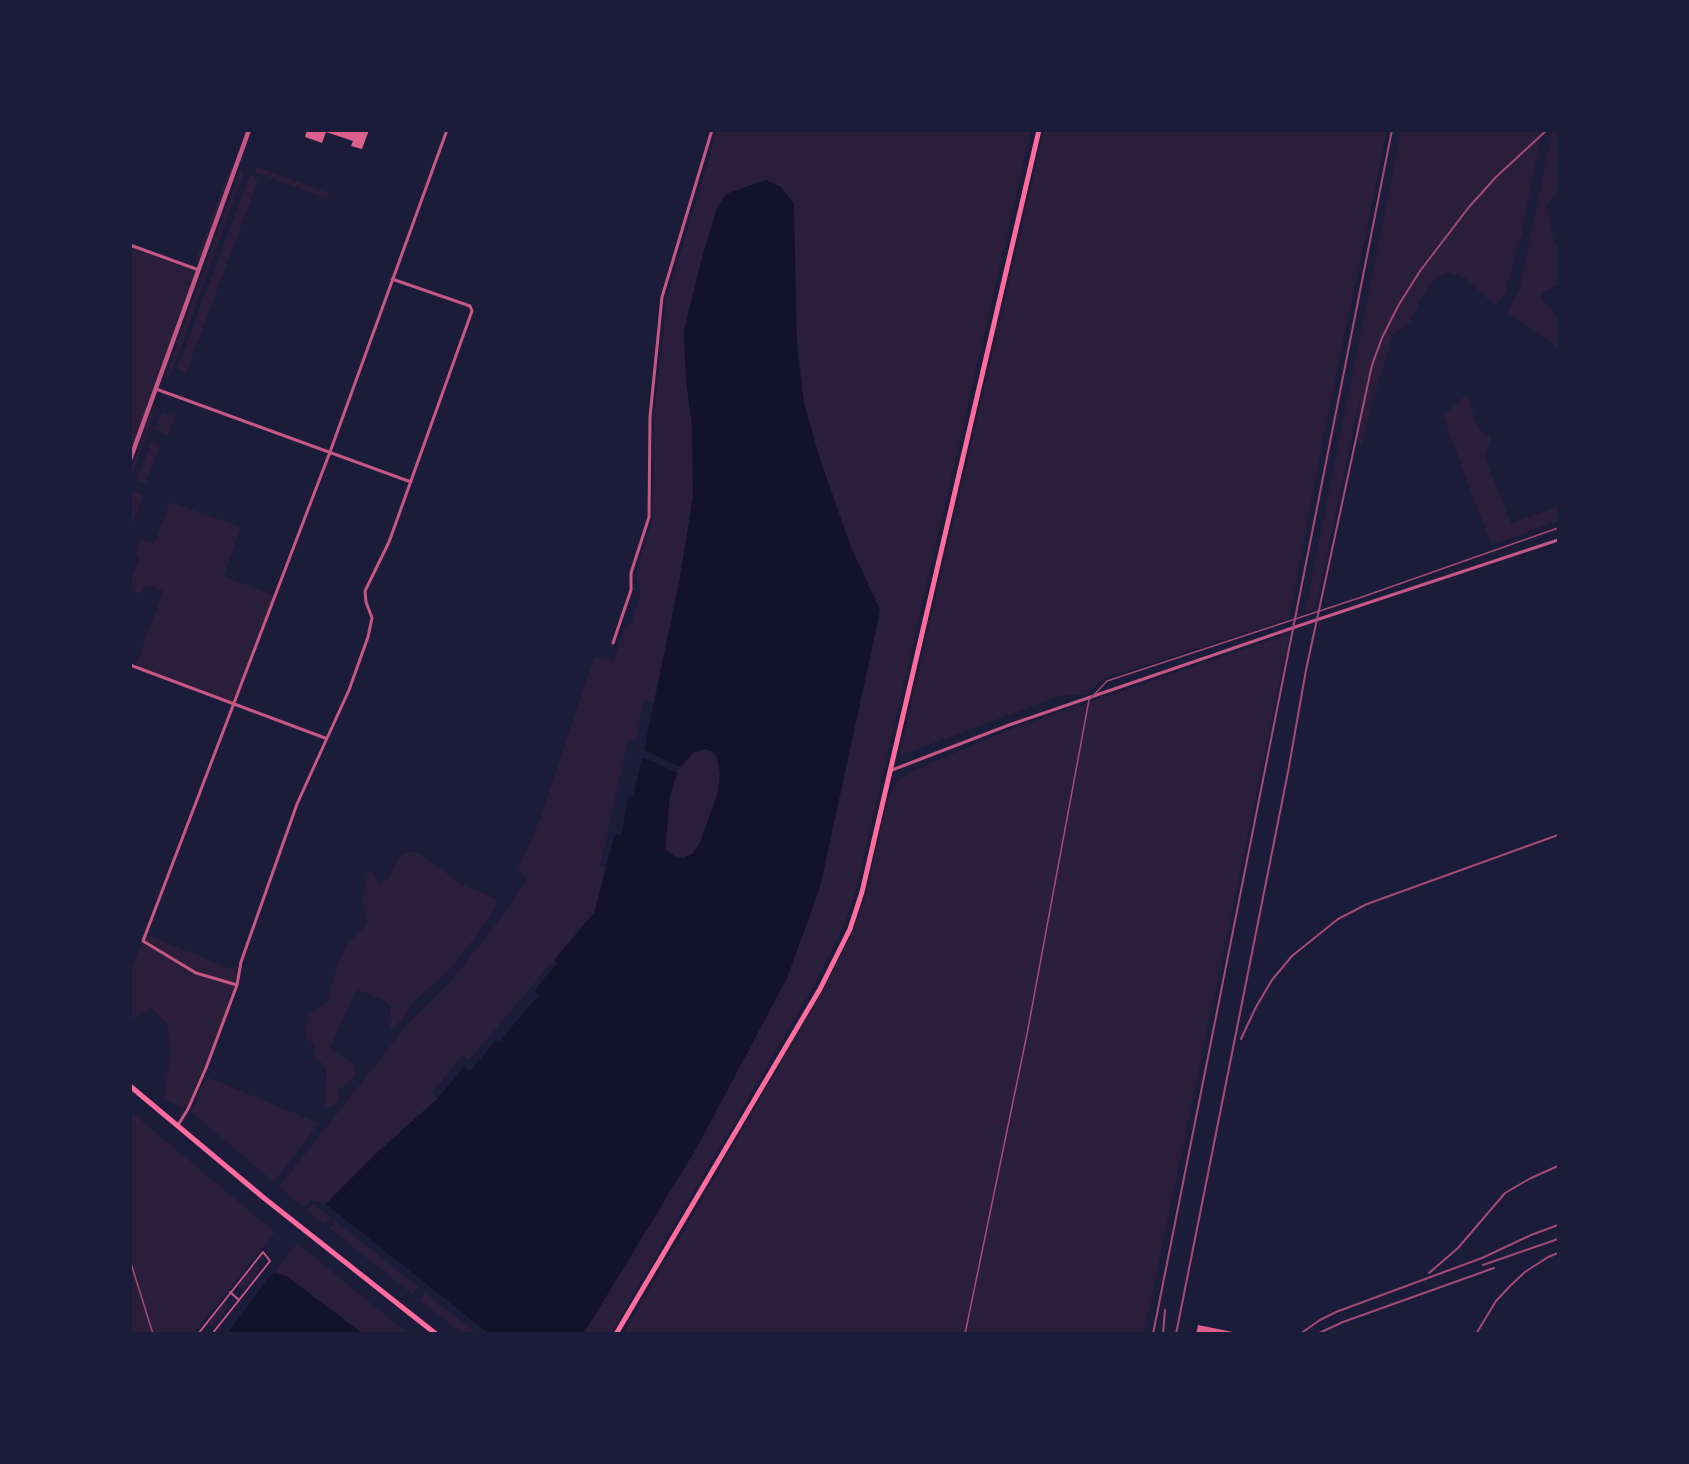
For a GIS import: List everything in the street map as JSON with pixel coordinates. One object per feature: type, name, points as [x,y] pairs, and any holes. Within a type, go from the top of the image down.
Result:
[{"type":"main road","points":[[616,1334],[814,999],[850,928],[862,892],[1039,130]]},
{"type":"main road","points":[[130,1086],[264,1198],[436,1334]]},
{"type":"street","points":[[130,459],[249,130]]},
{"type":"street","points":[[237,985],[196,973],[143,941],[330,452],[447,130]]},
{"type":"street","points":[[613,643],[631,590],[631,573],[649,517],[650,417],[662,297],[712,130]]},
{"type":"street","points":[[130,245],[199,270]]},
{"type":"street","points":[[177,1126],[188,1109],[206,1068],[237,985],[241,962],[297,804],[326,738],[332,731],[368,637],[372,618],[365,591],[389,542],[472,311],[470,306],[392,279]]},
{"type":"street","points":[[156,388],[411,482]]},
{"type":"street","points":[[890,771],[1009,725],[1558,540]]},
{"type":"street","points":[[130,665],[326,738]]},
{"type":"street","points":[[198,1334],[263,1252],[270,1261],[212,1334]]},
{"type":"street","points":[[230,1293],[239,1300]]},
{"type":"shaded area","points":[[1044,130],[1387,131],[1326,424],[1289,619],[1105,678],[1086,695],[1062,695],[899,756]]},
{"type":"shaded area","points":[[717,131],[1031,131],[856,891],[844,926],[814,986],[611,1333],[584,1333],[697,1147],[787,978],[820,887],[878,623],[880,610],[850,545],[819,456],[804,403],[781,187],[766,180],[726,194],[717,208],[689,309],[684,331],[686,380],[692,426],[693,496],[687,540],[654,702],[644,700],[635,742],[628,741],[600,866],[607,868],[594,913],[469,1060],[463,1055],[431,1093],[437,1099],[380,1150],[326,1204],[311,1200],[304,1208],[279,1187],[407,1025],[456,975],[522,888],[525,876],[518,870],[540,819],[594,658],[614,660],[624,629],[632,622],[641,591],[635,575],[653,518],[654,417],[667,297]]},
{"type":"shaded area","points":[[1401,131],[1542,131],[1522,233],[1505,293],[1495,306],[1466,278],[1447,272],[1436,278],[1425,291],[1410,322],[1393,335],[1362,445],[1355,438],[1361,395],[1315,610],[1305,613]]},
{"type":"shaded area","points":[[1552,131],[1558,131],[1558,193],[1547,204],[1554,240],[1558,248],[1558,285],[1543,292],[1541,300],[1558,316],[1558,350],[1550,341],[1508,313],[1520,288]]},
{"type":"shaded area","points":[[257,167],[329,193],[327,199],[255,172]]},
{"type":"shaded area","points":[[230,168],[234,169],[199,262],[196,260]]},
{"type":"shaded area","points":[[240,170],[244,172],[170,377],[166,375]]},
{"type":"shaded area","points":[[250,175],[259,178],[186,373],[177,369]]},
{"type":"shaded area","points":[[766,180],[781,187],[794,204],[797,352],[804,403],[819,456],[850,545],[880,610],[820,887],[787,978],[697,1147],[584,1333],[488,1333],[326,1204],[380,1150],[437,1099],[464,1067],[470,1071],[496,1040],[499,1042],[539,995],[534,991],[557,963],[554,960],[594,913],[615,834],[621,835],[629,796],[633,797],[642,758],[677,773],[670,795],[665,849],[674,856],[683,858],[692,854],[700,843],[718,792],[720,773],[717,757],[712,751],[704,749],[693,753],[681,767],[644,750],[678,589],[693,496],[692,426],[686,380],[684,331],[717,208],[726,194]]},
{"type":"shaded area","points":[[131,245],[199,270],[131,459]]},
{"type":"shaded area","points":[[1465,396],[1469,399],[1475,420],[1482,432],[1491,438],[1484,456],[1511,523],[1558,507],[1558,521],[1491,545],[1443,416]]},
{"type":"shaded area","points":[[151,412],[154,413],[131,478],[131,469]]},
{"type":"shaded area","points":[[162,412],[175,416],[169,435],[155,430]]},
{"type":"shaded area","points":[[151,442],[160,445],[146,483],[137,480]]},
{"type":"shaded area","points":[[133,491],[143,495],[131,529],[131,499]]},
{"type":"shaded area","points":[[170,502],[241,527],[224,576],[275,596],[234,704],[135,667],[163,591],[145,584],[141,594],[131,590],[130,582],[140,556],[136,554],[141,540],[154,544]]},
{"type":"shaded area","points":[[1290,633],[1144,1333],[624,1333],[823,991],[854,930],[867,892],[887,802],[899,779],[912,771],[1011,729]]},
{"type":"shaded area","points":[[704,749],[712,751],[717,757],[720,773],[718,792],[700,843],[692,854],[683,858],[674,856],[665,849],[670,795],[677,773],[684,761],[693,753]]},
{"type":"shaded area","points":[[410,851],[420,854],[461,884],[496,899],[496,905],[480,931],[450,969],[414,1002],[396,1026],[390,1029],[391,1007],[385,1001],[359,990],[354,993],[330,1048],[347,1058],[356,1068],[355,1073],[352,1080],[339,1090],[334,1106],[323,1107],[327,1074],[323,1064],[315,1058],[314,1045],[307,1038],[306,1026],[309,1014],[330,1001],[330,990],[337,967],[348,944],[368,923],[362,903],[367,873],[371,871],[373,873],[379,885],[387,880],[401,855]]},
{"type":"shaded area","points":[[145,934],[238,972],[237,985],[188,1109],[163,1100],[171,1055],[167,1024],[150,1007],[131,1020],[130,973]]},
{"type":"shaded area","points":[[206,1077],[319,1123],[274,1182],[191,1112]]},
{"type":"shaded area","points":[[130,1111],[275,1232],[194,1333],[131,1333]]},
{"type":"shaded area","points":[[313,1203],[330,1217],[324,1224],[307,1211]]},
{"type":"shaded area","points":[[335,1221],[418,1287],[412,1294],[329,1228]]},
{"type":"shaded area","points":[[297,1243],[407,1333],[362,1333],[286,1276],[275,1273]]},
{"type":"shaded area","points":[[256,1264],[260,1268],[243,1290],[238,1286]]},
{"type":"shaded area","points":[[275,1273],[286,1276],[362,1333],[228,1333],[268,1278]]},
{"type":"shaded area","points":[[425,1293],[477,1333],[462,1333],[419,1300]]},
{"type":"shaded area","points":[[225,1302],[229,1306],[212,1328],[208,1324]]},
{"type":"building","points":[[307,130],[369,130],[362,149],[351,146],[353,141],[326,132],[322,143],[305,137]]},
{"type":"building","points":[[1198,1325],[1233,1332],[1232,1334],[1196,1334]]},
{"type":"tram line","points":[[965,1334],[1027,1034],[1089,700],[1107,681],[1362,597],[1558,528]]},
{"type":"tram line","points":[[130,1260],[153,1334]]},
{"type":"railway","points":[[1153,1334],[1392,130]]},
{"type":"railway","points":[[1176,1334],[1288,772],[1306,670],[1372,365],[1398,306],[1420,271],[1469,207],[1496,177],[1547,130]]},
{"type":"railway","points":[[1241,1039],[1272,980],[1292,956],[1338,919],[1367,904],[1558,835]]},
{"type":"railway","points":[[1429,1273],[1458,1248],[1505,1193],[1558,1166]]},
{"type":"railway","points":[[1300,1334],[1336,1312],[1482,1258],[1558,1225]]},
{"type":"railway","points":[[1483,1265],[1558,1239]]},
{"type":"railway","points":[[1476,1334],[1496,1301],[1511,1285],[1525,1272],[1558,1253]]},
{"type":"railway","points":[[1317,1334],[1343,1322],[1494,1268]]},
{"type":"railway","points":[[1163,1334],[1165,1310]]}]
